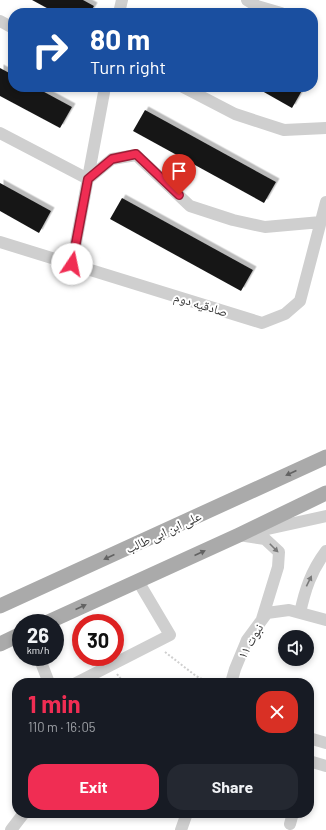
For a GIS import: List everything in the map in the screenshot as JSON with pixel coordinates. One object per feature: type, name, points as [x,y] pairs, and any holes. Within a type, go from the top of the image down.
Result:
[{"type":"main road","name":"علی ابن ابی طالب","points":[[0,606],[326,457]]},
{"type":"main road","points":[[64,615],[326,494]]},
{"type":"main road","points":[[0,644],[12,638]]},
{"type":"street","points":[[247,0],[264,8]]},
{"type":"street","points":[[72,264],[105,92]]},
{"type":"street","points":[[193,92],[235,114],[284,130],[326,128]]},
{"type":"street","points":[[0,133],[88,179]]},
{"type":"street","points":[[88,179],[112,159],[136,154],[190,206],[233,220],[265,227],[321,222]]},
{"type":"street","name":"صادقیه دوم","points":[[0,242],[262,323],[285,314],[300,301],[326,202]]},
{"type":"street","points":[[239,535],[326,516]]},
{"type":"street","points":[[239,535],[265,539],[279,552],[278,567],[262,619]]},
{"type":"street","points":[[300,613],[306,587],[318,561],[326,551]]},
{"type":"street","points":[[86,678],[170,635],[138,581]]},
{"type":"street","name":"نبوت ۱۱","points":[[232,678],[234,669],[247,640],[267,613],[289,610],[326,620]]},
{"type":"street","points":[[42,666],[47,678]]},
{"type":"street","points":[[314,739],[326,743]]},
{"type":"street","points":[[314,762],[326,766]]},
{"type":"street","points":[[11,830],[20,818]]},
{"type":"street","points":[[181,830],[185,818]]},
{"type":"path","points":[[154,643],[200,678]]},
{"type":"building","points":[[32,0],[83,0],[94,6],[93,8],[47,8]]},
{"type":"building","points":[[0,68],[8,72],[8,92],[44,92],[72,107],[60,128],[0,96]]},
{"type":"building","points":[[264,92],[301,92],[292,108]]},
{"type":"building","points":[[145,110],[276,182],[264,203],[133,131]]},
{"type":"building","points":[[0,183],[51,211],[39,233],[0,211]]},
{"type":"building","points":[[122,198],[253,270],[241,291],[110,219]]},
{"type":"route","points":[[72,264],[88,179],[112,159],[136,154],[179,195]]}]
